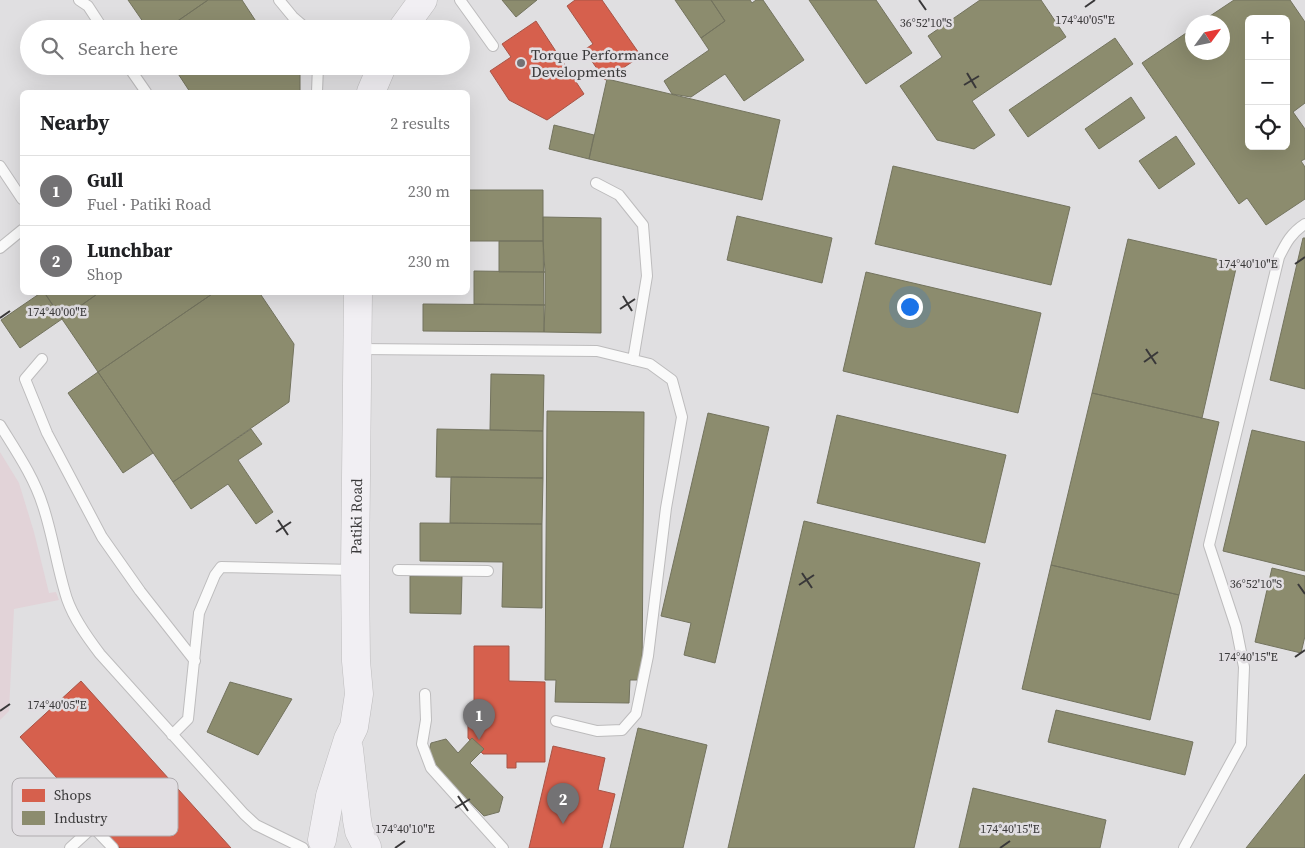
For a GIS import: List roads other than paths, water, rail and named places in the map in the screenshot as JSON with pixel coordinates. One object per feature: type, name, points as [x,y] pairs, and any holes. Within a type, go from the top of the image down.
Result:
[{"type":"main road","points":[[409,20],[423,0]]},
{"type":"main road","name":"Patiki Road","points":[[313,845],[348,740],[354,728],[359,694],[356,662],[355,570],[358,295]]},
{"type":"main road","name":"Patiki Road","points":[[348,740],[357,820],[367,848]]},
{"type":"main road","points":[[313,845],[331,836],[341,834],[356,838],[367,848]]},
{"type":"lane","points":[[79,0],[88,6],[97,20]]},
{"type":"lane","points":[[279,0],[296,20]]},
{"type":"lane","points":[[460,0],[493,46]]},
{"type":"lane","points":[[134,75],[145,90]]},
{"type":"lane","points":[[317,90],[318,75]]},
{"type":"lane","points":[[0,166],[20,196]]},
{"type":"lane","points":[[596,183],[619,195],[643,225],[647,276],[633,360]]},
{"type":"lane","points":[[1184,848],[1241,744],[1244,667],[1236,627],[1209,545],[1279,257],[1288,239],[1305,224]]},
{"type":"lane","points":[[0,248],[20,232]]},
{"type":"lane","points":[[357,349],[596,351],[650,364],[672,380],[682,417],[666,508],[648,656],[636,714],[622,730],[597,731],[556,721]]},
{"type":"lane","points":[[42,360],[24,379],[47,433],[102,537],[140,591],[195,661]]},
{"type":"lane","points":[[0,425],[37,488],[67,599],[75,616],[100,654],[256,825],[313,845]]},
{"type":"lane","points":[[172,735],[188,719],[199,613],[215,575],[221,567],[355,570]]},
{"type":"lane","points":[[398,570],[488,571]]},
{"type":"lane","points":[[425,694],[426,720],[422,744],[431,768],[503,848]]},
{"type":"lane","points":[[70,848],[83,836]]},
{"type":"lane","points":[[102,836],[113,848]]},
{"type":"place","name":"Torque Performance Developments","points":[[521,63]]},
{"type":"place","name":"Gull","points":[[479,740]]},
{"type":"place","name":"Lunchbar","points":[[563,824]]}]
